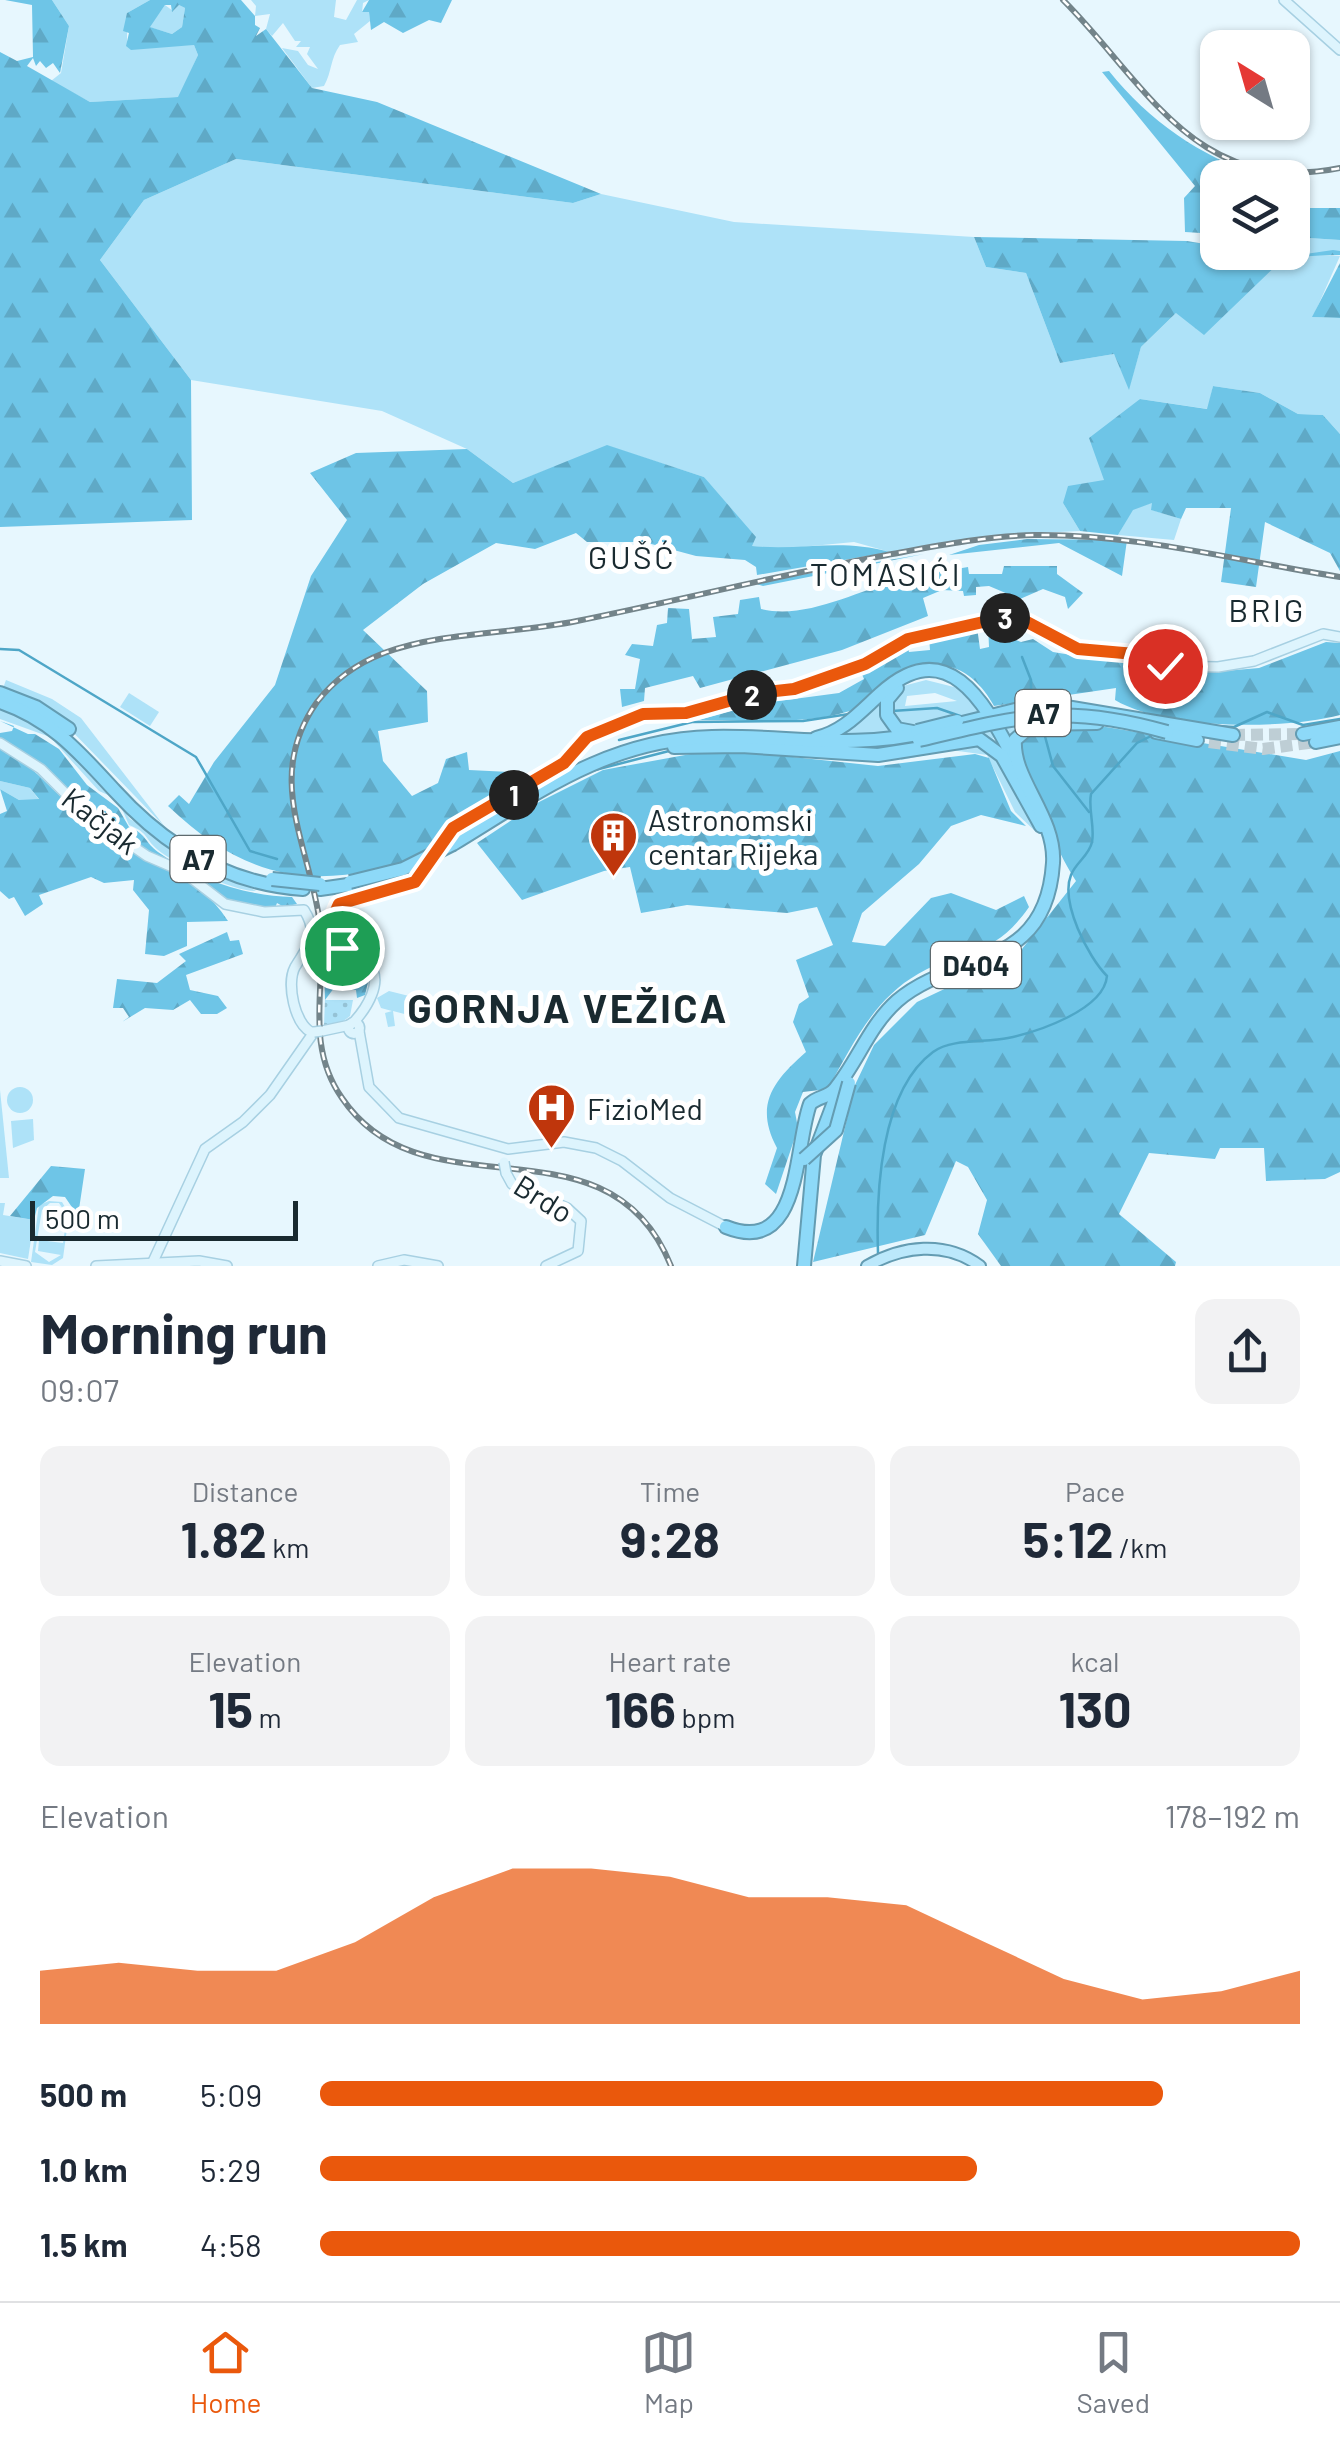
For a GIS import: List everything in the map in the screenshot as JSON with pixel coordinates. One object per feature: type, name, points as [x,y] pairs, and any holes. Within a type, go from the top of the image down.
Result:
[{"type":"highway","points":[[671,743],[716,734],[816,738],[846,725],[900,682],[943,678],[964,689],[983,707],[1044,825]]},
{"type":"highway","points":[[900,682],[889,696],[886,708],[890,721],[900,730],[918,735],[1018,707],[1078,706],[1228,735]]},
{"type":"highway","name":"A7","points":[[0,699],[53,727],[135,812],[173,844],[241,877],[303,889],[390,879],[452,849],[564,780],[671,743],[847,749],[1011,717],[1058,712],[1113,718],[1203,741]]},
{"type":"highway","name":"A7","points":[[0,699],[44,715],[80,742],[141,810],[172,836],[213,860],[272,880],[320,887],[350,882],[403,869],[452,849]]},
{"type":"highway","points":[[1044,825],[1016,754],[1020,732],[1043,723],[1096,723],[1167,733]]},
{"type":"highway","points":[[1303,734],[1340,727]]},
{"type":"highway","points":[[1316,742],[1340,737]]},
{"type":"highway","points":[[671,743],[878,755],[978,739],[1002,756],[1044,825]]},
{"type":"highway","name":"D404","points":[[848,1077],[862,1046],[900,999],[934,979],[998,954],[1022,936],[1046,893],[1050,851],[1044,825]]},
{"type":"highway","points":[[730,1224],[758,1232],[774,1224],[786,1208],[792,1188],[808,1108],[814,1099],[832,1092],[848,1077]]},
{"type":"highway","points":[[804,1263],[809,1161],[848,1077]]},
{"type":"highway","points":[[792,1188],[836,1130],[848,1077]]},
{"type":"highway","points":[[808,1108],[820,1102],[822,1126]]},
{"type":"main road","points":[[1284,0],[1340,50]]},
{"type":"main road","points":[[352,1029],[374,983],[368,963],[342,948],[331,935],[332,914],[344,901],[415,882],[449,832],[567,761],[587,737],[643,714],[686,713],[757,693],[794,689],[848,671],[908,639],[1001,618],[1027,622],[1083,650],[1135,654],[1165,666],[1210,667],[1254,661],[1323,634],[1340,637]]},
{"type":"main road","name":"Kačjak","points":[[0,743],[41,769],[86,814],[148,856],[182,871],[224,904],[264,912],[304,910],[310,921],[310,944],[293,975],[301,1025]]},
{"type":"main road","points":[[302,1043],[301,1025],[316,1032],[352,1029]]},
{"type":"main road","points":[[352,1029],[368,1087],[406,1122],[502,1148],[564,1142],[596,1148],[730,1224]]},
{"type":"main road","points":[[147,1265],[205,1149],[279,1084],[302,1043],[316,1032]]},
{"type":"main road","name":"Brdo","points":[[502,1148],[512,1184],[577,1215],[582,1225],[580,1249],[546,1266]]},
{"type":"main road","points":[[505,1167],[522,1148]]},
{"type":"main road","points":[[867,1266],[916,1248],[954,1252],[980,1266]]},
{"type":"main road","points":[[378,1266],[404,1260],[438,1266]]},
{"type":"main road","points":[[0,1261],[26,1266]]},
{"type":"main road","points":[[96,1266],[199,1261],[226,1266]]},
{"type":"shaded area","points":[[52,0],[150,0],[127,13],[127,46],[194,45],[198,55],[179,97],[90,102],[51,81],[61,73],[69,26]]},
{"type":"shaded area","points":[[251,0],[336,0],[334,17],[346,20],[357,0],[369,0],[363,3],[362,12],[369,11],[370,21],[354,34],[358,42],[340,45],[324,86],[312,88],[282,48],[298,51],[308,65],[318,69],[307,54],[310,47],[296,47],[301,41],[295,41],[283,23],[272,36],[266,29],[270,14],[255,16],[256,6]]},
{"type":"shaded area","points":[[165,5],[173,11],[179,5],[185,8],[182,27],[172,34],[149,27]]},
{"type":"shaded area","points":[[236,159],[573,203],[601,194],[734,222],[974,237],[986,267],[1026,273],[1060,363],[1114,354],[1129,388],[1141,347],[1176,313],[1261,270],[1310,270],[1310,256],[1340,256],[1313,317],[1340,318],[1340,434],[1323,415],[1298,414],[1260,393],[1213,386],[1208,409],[1140,399],[1105,480],[1063,503],[1080,531],[998,535],[890,552],[854,542],[780,549],[751,546],[704,477],[608,446],[513,483],[467,449],[382,411],[191,380],[100,260],[144,200]]},
{"type":"shaded area","points":[[1310,238],[1340,240],[1340,251],[1310,255]]},
{"type":"shaded area","points":[[1154,502],[1152,510],[1181,519],[1174,540],[1118,535],[1133,509]]},
{"type":"shaded area","points":[[6,680],[52,699],[81,718],[165,827],[67,726],[2,691]]},
{"type":"shaded area","points":[[926,680],[958,688],[998,722],[1040,716],[1013,741],[1003,733],[993,738],[999,748],[991,743],[884,749],[941,738],[899,734],[843,739],[838,734],[900,682],[903,686]],"holes":[[[935,693],[957,701],[905,706],[907,696]]]},
{"type":"shaded area","points":[[129,693],[159,712],[150,726],[120,707]]},
{"type":"shaded area","points":[[0,708],[51,732],[117,799],[99,791],[50,737],[0,719]]},
{"type":"shaded area","points":[[960,743],[993,751],[1036,832],[1015,812],[987,755],[951,750],[901,760],[900,756]]},
{"type":"shaded area","points":[[0,781],[30,788],[40,801],[19,800],[0,789]]},
{"type":"shaded area","points":[[122,809],[130,819],[256,891],[220,882],[166,856],[129,825]]},
{"type":"shaded area","points":[[389,991],[417,998],[421,1012],[412,1016],[393,1011],[395,1026],[388,1027],[385,1013],[392,1011],[381,1008],[377,998]]},
{"type":"shaded area","points":[[325,1000],[353,1000],[350,1016],[341,1023],[324,1025]]},
{"type":"shaded area","points":[[20,1087],[29,1091],[33,1100],[29,1109],[20,1113],[11,1109],[7,1100],[11,1091]]},
{"type":"shaded area","points":[[0,1090],[9,1178],[0,1178]]},
{"type":"shaded area","points":[[33,1119],[34,1140],[13,1148],[11,1121]]},
{"type":"shaded area","points":[[49,1201],[62,1202],[69,1214],[63,1258],[52,1265],[31,1262],[39,1205]],"holes":[[[50,1203],[59,1203],[67,1215],[63,1243],[39,1240],[38,1251],[61,1255],[49,1262],[35,1252],[42,1210]]]},
{"type":"shaded area","points":[[0,1203],[5,1203],[3,1215],[34,1220],[28,1259],[0,1253]]},
{"type":"green space","points":[[5,0],[52,0],[69,26],[60,73],[53,63],[46,68],[40,61],[36,66],[33,58],[27,66],[90,102],[178,97],[198,55],[194,45],[131,50],[126,46],[129,33],[123,31],[127,13],[150,0],[241,0],[260,28],[256,36],[266,29],[312,88],[377,102],[601,194],[573,203],[236,159],[144,200],[100,260],[191,380],[192,520],[0,527],[0,52],[17,61],[33,57],[32,5]],"holes":[[[165,5],[171,5],[172,12],[179,5],[185,8],[182,27],[172,34],[150,27]]]},
{"type":"green space","points":[[369,0],[452,0],[441,23],[429,20],[403,33],[384,22],[371,30],[369,12],[362,12]]},
{"type":"green space","points":[[1109,71],[1141,106],[1177,135],[1221,160],[1200,160],[1200,233],[1185,232],[1184,198],[1195,186],[1102,72]]},
{"type":"green space","points":[[1310,208],[1340,208],[1340,240],[1310,238]]},
{"type":"green space","points":[[974,237],[1187,241],[1200,243],[1200,270],[1272,270],[1204,335],[1176,313],[1141,347],[1129,390],[1114,354],[1060,363],[1026,273],[986,267]]},
{"type":"green space","points":[[1333,250],[1340,251],[1340,255],[1310,253]]},
{"type":"green space","points":[[1340,263],[1340,318],[1312,317]]},
{"type":"green space","points":[[1213,386],[1260,393],[1298,414],[1323,415],[1340,434],[1340,571],[1330,553],[1265,522],[1256,587],[1221,582],[1231,508],[1186,508],[1181,519],[1151,510],[1152,503],[1133,510],[1118,535],[1080,531],[1063,503],[1068,486],[1104,480],[1089,438],[1140,399],[1207,409]]},
{"type":"green space","points":[[607,445],[704,477],[756,537],[752,546],[837,545],[890,552],[757,575],[756,567],[745,560],[696,556],[644,542],[587,542],[576,533],[535,549],[496,543],[423,584],[363,630],[427,691],[428,722],[378,731],[383,761],[412,796],[438,783],[446,759],[467,752],[469,770],[511,772],[521,781],[497,802],[443,831],[430,854],[391,866],[322,876],[290,874],[229,852],[168,806],[179,795],[189,804],[214,762],[275,685],[311,576],[347,520],[310,473],[356,453],[467,449],[513,483]]},
{"type":"green space","points":[[1027,539],[1127,540],[1122,576],[1059,543],[949,555],[979,545]]},
{"type":"green space","points":[[924,554],[763,586],[753,583]]},
{"type":"green space","points":[[1004,566],[1057,566],[1057,574],[1083,593],[1068,609],[1065,597],[1043,589],[1020,599],[989,586],[976,587],[976,595],[942,590],[923,598],[928,616],[842,650],[700,688],[693,676],[645,688],[644,701],[622,707],[620,689],[635,689],[640,659],[625,655],[632,644],[653,646],[657,625],[667,623],[668,608],[689,609],[692,639],[716,637],[713,617],[738,614],[740,600],[759,597],[761,609],[795,611],[915,577],[968,567],[969,574],[1002,574]]},
{"type":"green space","points":[[1011,623],[1008,637],[1021,642],[1033,639],[1053,652],[1108,661],[1110,657],[1146,670],[1212,672],[1259,668],[1326,642],[1340,643],[1340,715],[1257,725],[1193,722],[1137,710],[1115,700],[1116,688],[994,706],[970,677],[954,668],[934,666],[915,672],[869,702],[842,713],[802,720],[699,720],[757,704],[839,693],[864,679],[860,670],[907,643],[909,652],[930,650],[929,637],[977,627],[980,649],[989,647],[988,624]]},
{"type":"green space","points":[[13,727],[35,734],[59,749],[87,785],[118,808],[129,827],[173,862],[223,885],[292,897],[297,904],[284,907],[277,903],[275,908],[232,904],[89,813],[0,741],[0,733],[12,731]]},
{"type":"green space","points":[[1106,727],[1306,760],[1340,751],[1340,1172],[1325,1179],[1266,1181],[1264,1148],[1220,1148],[1215,1159],[1149,1153],[1119,1214],[1176,1262],[1175,1266],[1001,1266],[978,1234],[987,1200],[968,1167],[956,1161],[925,1235],[813,1262],[855,1085],[874,1045],[917,1002],[1018,954],[1076,881],[1051,834],[1018,750],[1020,740],[1039,728]]},
{"type":"green space","points":[[0,747],[84,816],[181,874],[215,903],[228,921],[187,922],[187,946],[164,956],[145,954],[149,910],[133,890],[134,880],[104,883],[91,877],[39,895],[43,904],[25,916],[14,897],[9,899],[0,891],[0,814],[7,811],[0,789],[19,800],[39,799],[30,788],[0,781]]},
{"type":"green space","points":[[718,749],[878,766],[975,754],[989,758],[1011,811],[1026,826],[981,815],[951,826],[919,864],[862,913],[852,942],[885,946],[931,898],[951,893],[996,910],[1024,896],[1029,907],[1016,924],[991,944],[935,965],[902,984],[866,1024],[828,1089],[803,1092],[795,1112],[798,1128],[776,1194],[765,1184],[777,1148],[770,1133],[767,1106],[776,1084],[806,1052],[793,1022],[799,1004],[809,997],[796,960],[833,945],[817,907],[787,913],[687,905],[641,913],[630,867],[604,871],[522,900],[477,843],[539,802],[603,770]]},
{"type":"green space","points":[[227,932],[230,941],[239,940],[243,954],[186,975],[190,990],[218,996],[227,1008],[217,1014],[201,1014],[190,1000],[173,1010],[145,1008],[122,1022],[129,1017],[123,1008],[113,1008],[117,979],[157,983],[186,961],[179,954]]},
{"type":"green space","points":[[324,949],[333,954],[338,949],[370,974],[365,995],[357,998],[356,990],[343,988],[346,977],[339,965],[329,969],[327,977],[337,984],[325,1000]]},
{"type":"green space","points":[[51,1166],[85,1169],[78,1216],[65,1197],[53,1196],[37,1208],[34,1220],[10,1216]]},
{"type":"waterway","points":[[0,649],[19,650],[196,757],[250,851],[277,859]]},
{"type":"waterway","points":[[1022,657],[1031,680],[1031,703]]},
{"type":"waterway","points":[[892,711],[937,708],[966,718]]},
{"type":"waterway","points":[[1217,726],[1234,727],[1267,712],[1303,725],[1340,719]]},
{"type":"waterway","points":[[619,740],[692,722],[803,721],[849,714]]},
{"type":"waterway","points":[[1043,729],[1053,766],[1089,812]]},
{"type":"waterway","points":[[878,1253],[878,1202],[885,1145],[902,1091],[915,1069],[933,1052],[950,1045],[1008,1038],[1051,1025],[1082,1009],[1103,988],[1107,976],[1078,929],[1069,900],[1071,875],[1092,842],[1091,794],[1137,743],[1153,735]]},
{"type":"waterway","points":[[595,770],[669,751]]},
{"type":"tunnel","points":[[1233,735],[1303,734]]},
{"type":"tunnel","points":[[1209,742],[1263,749],[1316,742]]},
{"type":"railway","points":[[1063,0],[1149,98],[1211,150],[1247,166],[1290,173],[1340,168]]},
{"type":"railway","points":[[671,1266],[642,1218],[605,1190],[561,1176],[420,1154],[377,1134],[342,1098],[323,1055],[319,917],[299,835],[292,782],[302,729],[331,686],[365,662],[407,646],[577,621],[848,562],[998,537],[1112,539],[1340,577]]},
{"type":"place","name":"Astronomski centar Rijeka","points":[[613,878]]},
{"type":"place","name":"FizioMed","points":[[552,1150]]},
{"type":"district","name":"GUŠĆ","points":[[632,556]]},
{"type":"district","name":"TOMASIĆI","points":[[886,573]]},
{"type":"district","name":"BRIG","points":[[1267,609]]},
{"type":"district","name":"GORNJA VEŽICA","points":[[568,1007]]},
{"type":"route","points":[[342,948],[329,926],[339,904],[415,882],[453,828],[564,763],[587,737],[643,714],[686,713],[757,693],[794,689],[865,664],[908,639],[1001,618],[1027,622],[1078,649],[1135,654],[1165,666]]}]
